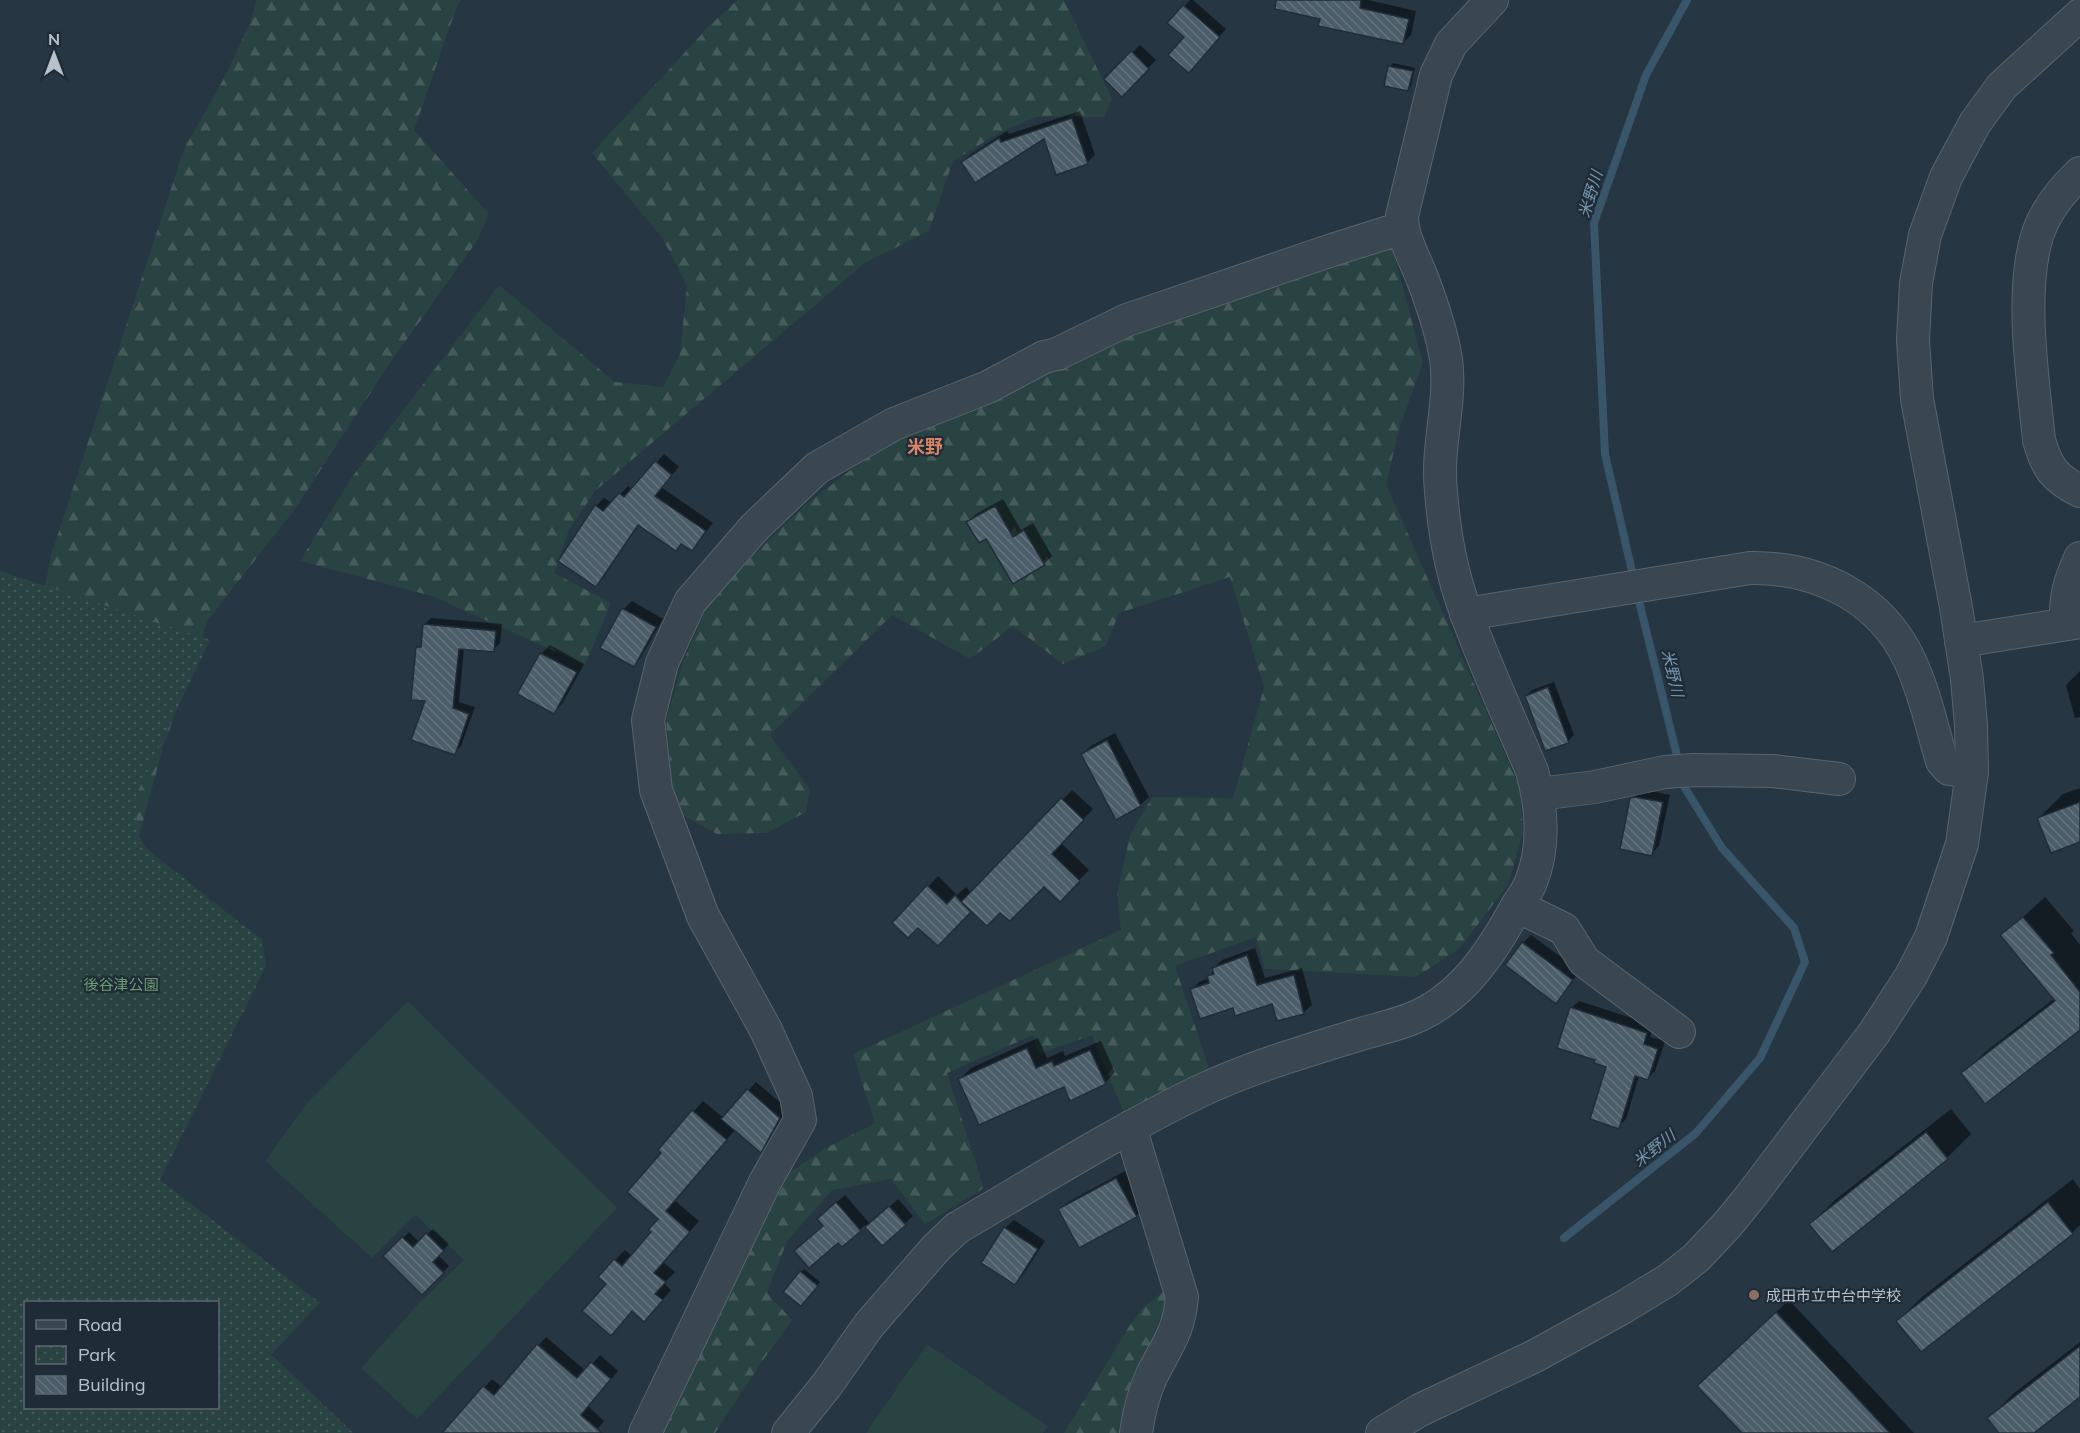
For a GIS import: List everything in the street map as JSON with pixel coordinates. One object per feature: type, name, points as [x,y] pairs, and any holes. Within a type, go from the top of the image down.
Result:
[{"type":"street","points":[[788,1433],[826,1386],[869,1324],[936,1248],[957,1228],[1130,1127],[1199,1092],[1273,1062],[1420,1015],[1466,981],[1487,957],[1531,883],[1541,834],[1539,795],[1532,771],[1466,614],[1453,568],[1440,490],[1439,459],[1448,398],[1445,356],[1424,282],[1402,228],[1402,216],[1436,75],[1451,44],[1492,0]]},
{"type":"street","points":[[1382,1433],[1420,1410],[1533,1357],[1622,1308],[1668,1280],[1696,1258],[1728,1224],[1874,1033],[1911,976],[1931,937],[1962,844],[1972,772],[1967,679],[1917,399],[1914,340],[1916,283],[1925,235],[1946,177],[1975,123],[2001,86],[2080,15]]},
{"type":"street","points":[[2080,173],[2062,190],[2038,232],[2031,267],[2028,305],[2039,440],[2044,459],[2053,474],[2080,491]]},
{"type":"street","points":[[645,1433],[765,1182],[800,1120],[796,1096],[766,1030],[703,916],[656,790],[648,720],[662,663],[690,602],[755,528],[817,468],[894,424],[988,387],[1044,357],[1057,354],[1127,320],[1402,228]]},
{"type":"street","points":[[1961,641],[2073,623],[2065,605],[2068,584],[2080,558]]},
{"type":"street","points":[[1466,614],[1750,568],[1774,567],[1820,578],[1838,585],[1857,597],[1873,610],[1892,631],[1914,672],[1942,761],[1949,770],[1972,772]]},
{"type":"street","points":[[1539,795],[1595,787],[1665,772],[1694,770],[1773,771],[1839,779]]},
{"type":"street","points":[[1517,906],[1564,929],[1584,961],[1679,1032]]},
{"type":"street","points":[[1130,1127],[1182,1297],[1180,1317],[1152,1375],[1140,1407],[1136,1433]]},
{"type":"green space","points":[[256,0],[461,0],[414,130],[489,214],[477,241],[390,363],[295,509],[208,620],[162,751],[139,836],[152,858],[262,939],[266,966],[196,975],[38,619],[52,552],[184,149],[223,80],[250,23]]},
{"type":"green space","points":[[738,0],[1064,0],[1112,99],[1104,117],[1036,117],[999,133],[953,161],[929,231],[865,263],[595,491],[569,530],[554,573],[611,603],[585,665],[432,596],[300,561],[352,477],[499,285],[615,382],[663,387],[680,354],[687,286],[663,239],[592,153],[711,24]]},
{"type":"green space","points":[[1392,247],[1423,363],[1400,426],[1386,484],[1520,788],[1523,833],[1508,885],[1459,949],[1416,977],[1265,969],[1256,937],[1175,966],[1210,1071],[1123,1111],[1092,1035],[1039,1054],[1033,1035],[947,1073],[984,1188],[925,1224],[891,1179],[832,1190],[787,1241],[767,1293],[792,1320],[715,1433],[658,1433],[787,1174],[824,1149],[875,1123],[853,1054],[1121,930],[1117,894],[1130,835],[1152,797],[1233,798],[1264,687],[1230,577],[1119,613],[1106,646],[1063,664],[1013,626],[970,659],[892,615],[770,735],[810,790],[806,812],[767,833],[717,834],[675,811],[666,721],[683,662],[711,597],[804,506],[880,447],[1126,332]]},
{"type":"green space","name":"後谷津公園","points":[[0,571],[210,640],[136,795],[137,841],[260,939],[266,966],[160,1180],[320,1303],[271,1354],[353,1433],[0,1433]]},
{"type":"green space","points":[[408,1001],[617,1208],[417,1419],[361,1368],[419,1303],[464,1260],[415,1215],[372,1258],[265,1161],[305,1105]]},
{"type":"green space","points":[[1167,1289],[1168,1298],[1121,1418],[1119,1433],[1064,1433],[1130,1325],[1143,1307]]},
{"type":"green space","points":[[927,1344],[1048,1426],[1043,1433],[866,1433]]},
{"type":"building","points":[[1276,0],[1361,0],[1360,8],[1409,19],[1403,44],[1318,26],[1320,19],[1275,9]]},
{"type":"building","points":[[1183,5],[1220,37],[1189,73],[1168,55],[1184,37],[1167,23]]},
{"type":"building","points":[[1131,51],[1149,69],[1122,97],[1104,79]]},
{"type":"building","points":[[1388,66],[1413,71],[1408,91],[1384,86]]},
{"type":"building","points":[[1072,118],[1088,164],[1056,175],[1044,139],[975,183],[961,162],[999,138],[1001,142]]},
{"type":"building","points":[[655,461],[672,475],[655,496],[706,531],[692,551],[681,544],[676,551],[638,525],[596,587],[558,561],[595,505],[603,511],[619,493],[624,497]]},
{"type":"building","points":[[995,506],[1013,537],[1024,530],[1045,565],[1013,584],[986,539],[979,543],[966,522]]},
{"type":"building","points":[[622,608],[656,627],[634,667],[600,648]]},
{"type":"building","points":[[423,624],[496,631],[494,652],[459,649],[453,708],[469,714],[455,755],[411,740],[425,701],[411,700],[416,647],[421,647]]},
{"type":"building","points":[[540,653],[577,672],[554,714],[517,694]]},
{"type":"building","points":[[1548,687],[1569,743],[1545,751],[1525,696]]},
{"type":"building","points":[[1107,740],[1141,806],[1116,820],[1081,754]]},
{"type":"building","points":[[1061,798],[1084,820],[1052,854],[1080,881],[1060,902],[1044,887],[1010,921],[1000,913],[987,926],[961,902]]},
{"type":"building","points":[[1630,798],[1663,802],[1652,856],[1620,849]]},
{"type":"building","points":[[2080,802],[2080,842],[2051,853],[2037,818]]},
{"type":"building","points":[[927,885],[947,904],[955,895],[971,912],[938,946],[918,928],[908,938],[892,923]]},
{"type":"building","points":[[2023,917],[2054,953],[2051,955],[2080,992],[2080,1030],[1985,1104],[1961,1073],[2055,1001],[2000,935]]},
{"type":"building","points":[[1522,942],[1573,980],[1556,1004],[1505,965]]},
{"type":"building","points":[[1247,955],[1257,985],[1294,975],[1304,1014],[1277,1021],[1272,1004],[1235,1016],[1233,1008],[1200,1019],[1190,989],[1209,983],[1207,976],[1214,974],[1212,968]]},
{"type":"building","points":[[1570,1007],[1647,1033],[1644,1044],[1658,1049],[1648,1080],[1635,1076],[1619,1129],[1590,1119],[1606,1067],[1594,1063],[1595,1060],[1557,1048]]},
{"type":"building","points":[[1027,1048],[1036,1068],[1052,1061],[1054,1066],[1090,1050],[1106,1084],[1070,1101],[1064,1087],[979,1125],[958,1079]]},
{"type":"building","points":[[747,1089],[780,1118],[761,1153],[721,1119]]},
{"type":"building","points":[[692,1110],[727,1140],[666,1211],[690,1232],[654,1273],[666,1282],[655,1294],[663,1300],[644,1322],[632,1311],[611,1336],[582,1311],[606,1284],[598,1277],[614,1259],[622,1266],[651,1232],[648,1230],[658,1219],[627,1192],[661,1153],[658,1150]]},
{"type":"building","points":[[1926,1132],[1948,1159],[1832,1252],[1809,1224]]},
{"type":"building","points":[[1116,1178],[1137,1217],[1079,1248],[1058,1209]]},
{"type":"building","points":[[836,1202],[861,1231],[842,1247],[838,1243],[809,1268],[794,1251],[823,1226],[817,1219]]},
{"type":"building","points":[[2048,1202],[2073,1234],[1921,1352],[1896,1321]]},
{"type":"building","points":[[889,1206],[906,1225],[882,1246],[865,1227]]},
{"type":"building","points":[[1004,1227],[1038,1249],[1015,1285],[981,1263]]},
{"type":"building","points":[[426,1233],[444,1251],[433,1262],[444,1273],[422,1295],[383,1256],[402,1237],[413,1247]]},
{"type":"building","points":[[800,1271],[818,1286],[801,1306],[783,1292]]},
{"type":"building","points":[[1776,1312],[1890,1433],[1742,1433],[1697,1386]]},
{"type":"building","points":[[537,1344],[577,1378],[591,1362],[611,1379],[581,1415],[602,1433],[442,1433],[483,1386],[494,1395]]},
{"type":"building","points":[[2080,1346],[2080,1397],[2034,1433],[1999,1433],[1987,1418]]},
{"type":"waterway","name":"米野川","points":[[1634,580],[1605,454],[1594,223],[1646,75],[1687,0]]},
{"type":"waterway","name":"米野川","points":[[1637,593],[1679,764]]},
{"type":"waterway","name":"米野川","points":[[1564,1238],[1696,1133],[1760,1058],[1805,962],[1794,928],[1722,848],[1685,788],[1682,776]]},
{"type":"place","name":"成田市立中台中学校","points":[[1754,1295]]},
{"type":"district","name":"米野","points":[[925,446]]}]
